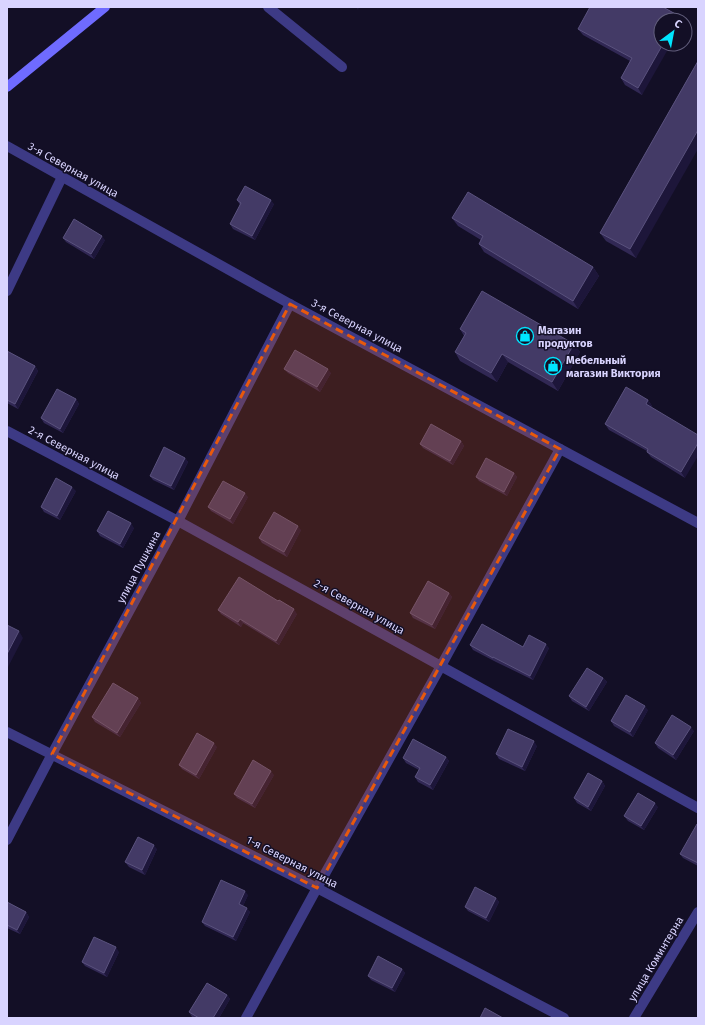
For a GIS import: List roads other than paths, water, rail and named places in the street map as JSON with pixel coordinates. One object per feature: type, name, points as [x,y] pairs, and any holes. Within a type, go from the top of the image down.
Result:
[{"type":"street","points":[[7,87],[105,7]]},
{"type":"street","points":[[268,7],[342,67]]},
{"type":"street","name":"3-я Северная улица","points":[[7,146],[290,304],[698,522]]},
{"type":"street","points":[[7,291],[62,177]]},
{"type":"street","name":"улица Пушкина","points":[[7,840],[178,521],[290,304]]},
{"type":"street","name":"2-я Северная улица","points":[[7,431],[178,521],[698,808]]},
{"type":"street","points":[[246,1018],[560,449]]},
{"type":"street","name":"1-я Северная улица","points":[[7,732],[317,888],[564,1018]]},
{"type":"street","name":"улица Коминтерна","points":[[634,1018],[698,912]]},
{"type":"place","name":"Магазин продуктов","points":[[525,336]]},
{"type":"place","name":"Мебельный магазин Виктория","points":[[553,366]]}]
